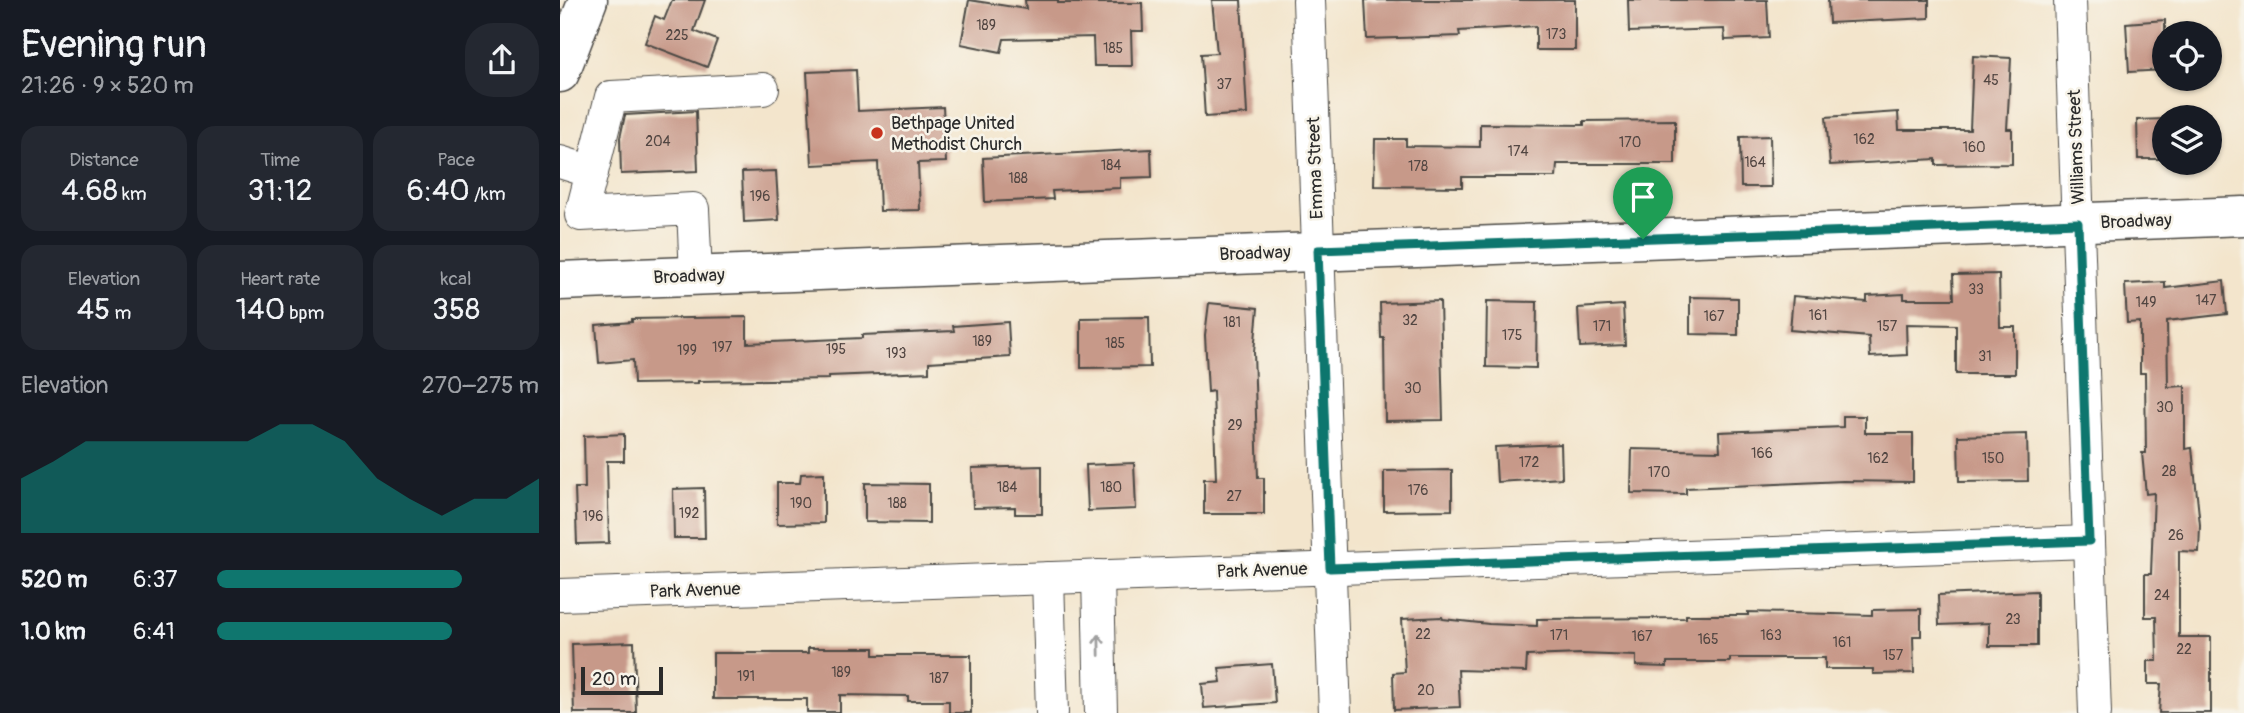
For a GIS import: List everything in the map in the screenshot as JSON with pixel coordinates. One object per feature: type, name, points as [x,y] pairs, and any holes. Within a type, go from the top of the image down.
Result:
[{"type":"main road","points":[[560,73],[588,0]]},
{"type":"main road","name":"Broadway","points":[[560,281],[2244,216]]},
{"type":"street","name":"Emma Street","points":[[1310,0],[1335,713]]},
{"type":"street","name":"Williams Street","points":[[2070,0],[2095,713]]},
{"type":"street","points":[[696,275],[693,209],[581,215],[611,97],[763,89]]},
{"type":"street","points":[[560,162],[592,172]]},
{"type":"street","name":"Park Avenue","points":[[560,595],[2089,541]]},
{"type":"street","points":[[1098,576],[1101,713]]},
{"type":"street","points":[[1048,578],[1052,713]]},
{"type":"building","points":[[672,0],[705,0],[694,31],[717,40],[707,67],[645,43],[655,16],[664,20]]},
{"type":"building","points":[[969,0],[1026,9],[1025,0],[1058,0],[1058,3],[1142,3],[1143,31],[1131,31],[1132,66],[1094,66],[1093,37],[1004,39],[1001,52],[961,44]]},
{"type":"building","points":[[1212,0],[1241,0],[1247,114],[1205,117],[1201,54],[1217,53]]},
{"type":"building","points":[[1365,0],[1575,0],[1575,50],[1536,50],[1536,26],[1459,31],[1460,36],[1367,39]]},
{"type":"building","points":[[1628,0],[1767,0],[1769,38],[1725,40],[1724,29],[1629,32]]},
{"type":"building","points":[[1828,0],[1929,0],[1929,18],[1829,23]]},
{"type":"building","points":[[2152,21],[2152,71],[2129,72],[2126,23]]},
{"type":"building","points":[[1973,56],[2011,58],[2007,129],[2012,129],[2012,164],[1936,165],[1936,159],[1830,165],[1826,117],[1898,112],[1899,130],[1970,130]]},
{"type":"building","name":"Bethpage United Methodist Church","points":[[856,70],[858,111],[943,107],[946,162],[918,163],[920,210],[880,211],[878,162],[812,165],[807,72]]},
{"type":"building","points":[[696,111],[698,171],[621,174],[620,138],[625,115]]},
{"type":"building","points":[[2152,119],[2152,159],[2138,159],[2137,120]]},
{"type":"building","points":[[1675,120],[1675,164],[1557,164],[1556,177],[1462,177],[1462,187],[1374,186],[1375,139],[1406,139],[1406,146],[1480,147],[1480,124],[1584,125],[1584,121]]},
{"type":"building","points":[[1770,136],[1771,187],[1741,187],[1740,137]]},
{"type":"building","points":[[1151,149],[1152,177],[1120,178],[1120,188],[1052,191],[1053,199],[985,202],[983,158]]},
{"type":"building","points":[[776,171],[779,220],[744,222],[742,172]]},
{"type":"building","points":[[1999,274],[2000,327],[2015,327],[2015,374],[1956,374],[1956,325],[1906,324],[1907,355],[1870,357],[1869,337],[1790,330],[1793,296],[1867,302],[1867,296],[1904,294],[1904,299],[1954,299],[1953,275]]},
{"type":"building","points":[[2224,281],[2227,314],[2167,321],[2168,387],[2185,386],[2185,449],[2192,448],[2200,525],[2199,552],[2179,551],[2179,637],[2211,637],[2211,713],[2159,713],[2161,684],[2148,684],[2148,661],[2157,661],[2156,617],[2145,617],[2145,574],[2151,574],[2154,493],[2146,494],[2142,453],[2146,453],[2145,373],[2140,373],[2140,322],[2127,323],[2125,284],[2165,282],[2165,288]]},
{"type":"building","points":[[1690,297],[1738,298],[1738,335],[1690,334]]},
{"type":"building","points":[[1440,301],[1443,420],[1385,421],[1384,338],[1381,338],[1380,303]]},
{"type":"building","points":[[1487,301],[1537,302],[1536,368],[1486,367]]},
{"type":"building","points":[[1209,303],[1258,308],[1254,352],[1258,478],[1264,478],[1264,514],[1204,514],[1204,479],[1216,479],[1213,391],[1208,392],[1205,335]]},
{"type":"building","points":[[1623,305],[1625,345],[1580,347],[1578,308]]},
{"type":"building","points":[[747,317],[747,343],[954,331],[953,326],[1008,322],[1010,357],[929,362],[929,372],[829,376],[829,379],[634,384],[633,360],[599,363],[596,325],[632,322],[632,319]]},
{"type":"building","points":[[1149,317],[1150,367],[1081,368],[1081,318]]},
{"type":"building","points":[[1843,416],[1865,416],[1865,433],[1913,433],[1913,482],[1843,481],[1686,488],[1686,494],[1631,493],[1632,449],[1720,451],[1719,432],[1843,427]]},
{"type":"building","points":[[624,434],[624,461],[607,461],[609,543],[577,544],[575,488],[585,488],[584,436]]},
{"type":"building","points":[[2027,434],[2028,481],[1959,482],[1958,436]]},
{"type":"building","points":[[1561,444],[1562,478],[1497,482],[1495,447]]},
{"type":"building","points":[[1134,463],[1136,509],[1088,511],[1086,465]]},
{"type":"building","points":[[1042,466],[1042,514],[1015,514],[1015,507],[973,508],[972,468]]},
{"type":"building","points":[[1452,470],[1452,510],[1384,511],[1384,471]]},
{"type":"building","points":[[824,473],[824,523],[777,524],[777,483],[800,483],[801,474]]},
{"type":"building","points":[[865,483],[929,484],[929,523],[865,522]]},
{"type":"building","points":[[704,488],[705,538],[674,538],[673,489]]},
{"type":"building","points":[[2037,591],[2037,646],[1989,646],[1989,623],[1939,625],[1938,595]]},
{"type":"building","points":[[1921,609],[1921,636],[1913,636],[1914,673],[1873,674],[1873,669],[1825,669],[1825,658],[1730,658],[1730,662],[1667,662],[1667,667],[1636,666],[1636,656],[1527,656],[1526,672],[1458,670],[1460,707],[1394,710],[1393,673],[1405,672],[1402,619],[1442,617],[1489,624],[1537,626],[1537,619],[1686,618],[1686,615],[1748,615],[1748,612],[1872,615],[1872,610]]},
{"type":"building","points":[[634,642],[636,713],[574,713],[572,644]]},
{"type":"building","points":[[808,648],[874,648],[874,655],[971,655],[971,713],[949,713],[949,701],[908,701],[908,696],[840,695],[840,712],[807,712],[807,699],[713,699],[713,653],[808,653]]},
{"type":"building","points":[[1272,664],[1275,703],[1204,708],[1202,684],[1221,682],[1219,668]]},
{"type":"place","name":"Bethpage United Methodist Church","points":[[877,133]]},
{"type":"route","points":[[2078,223],[2089,541],[1330,568],[1318,250],[1643,239],[2078,223]]}]
